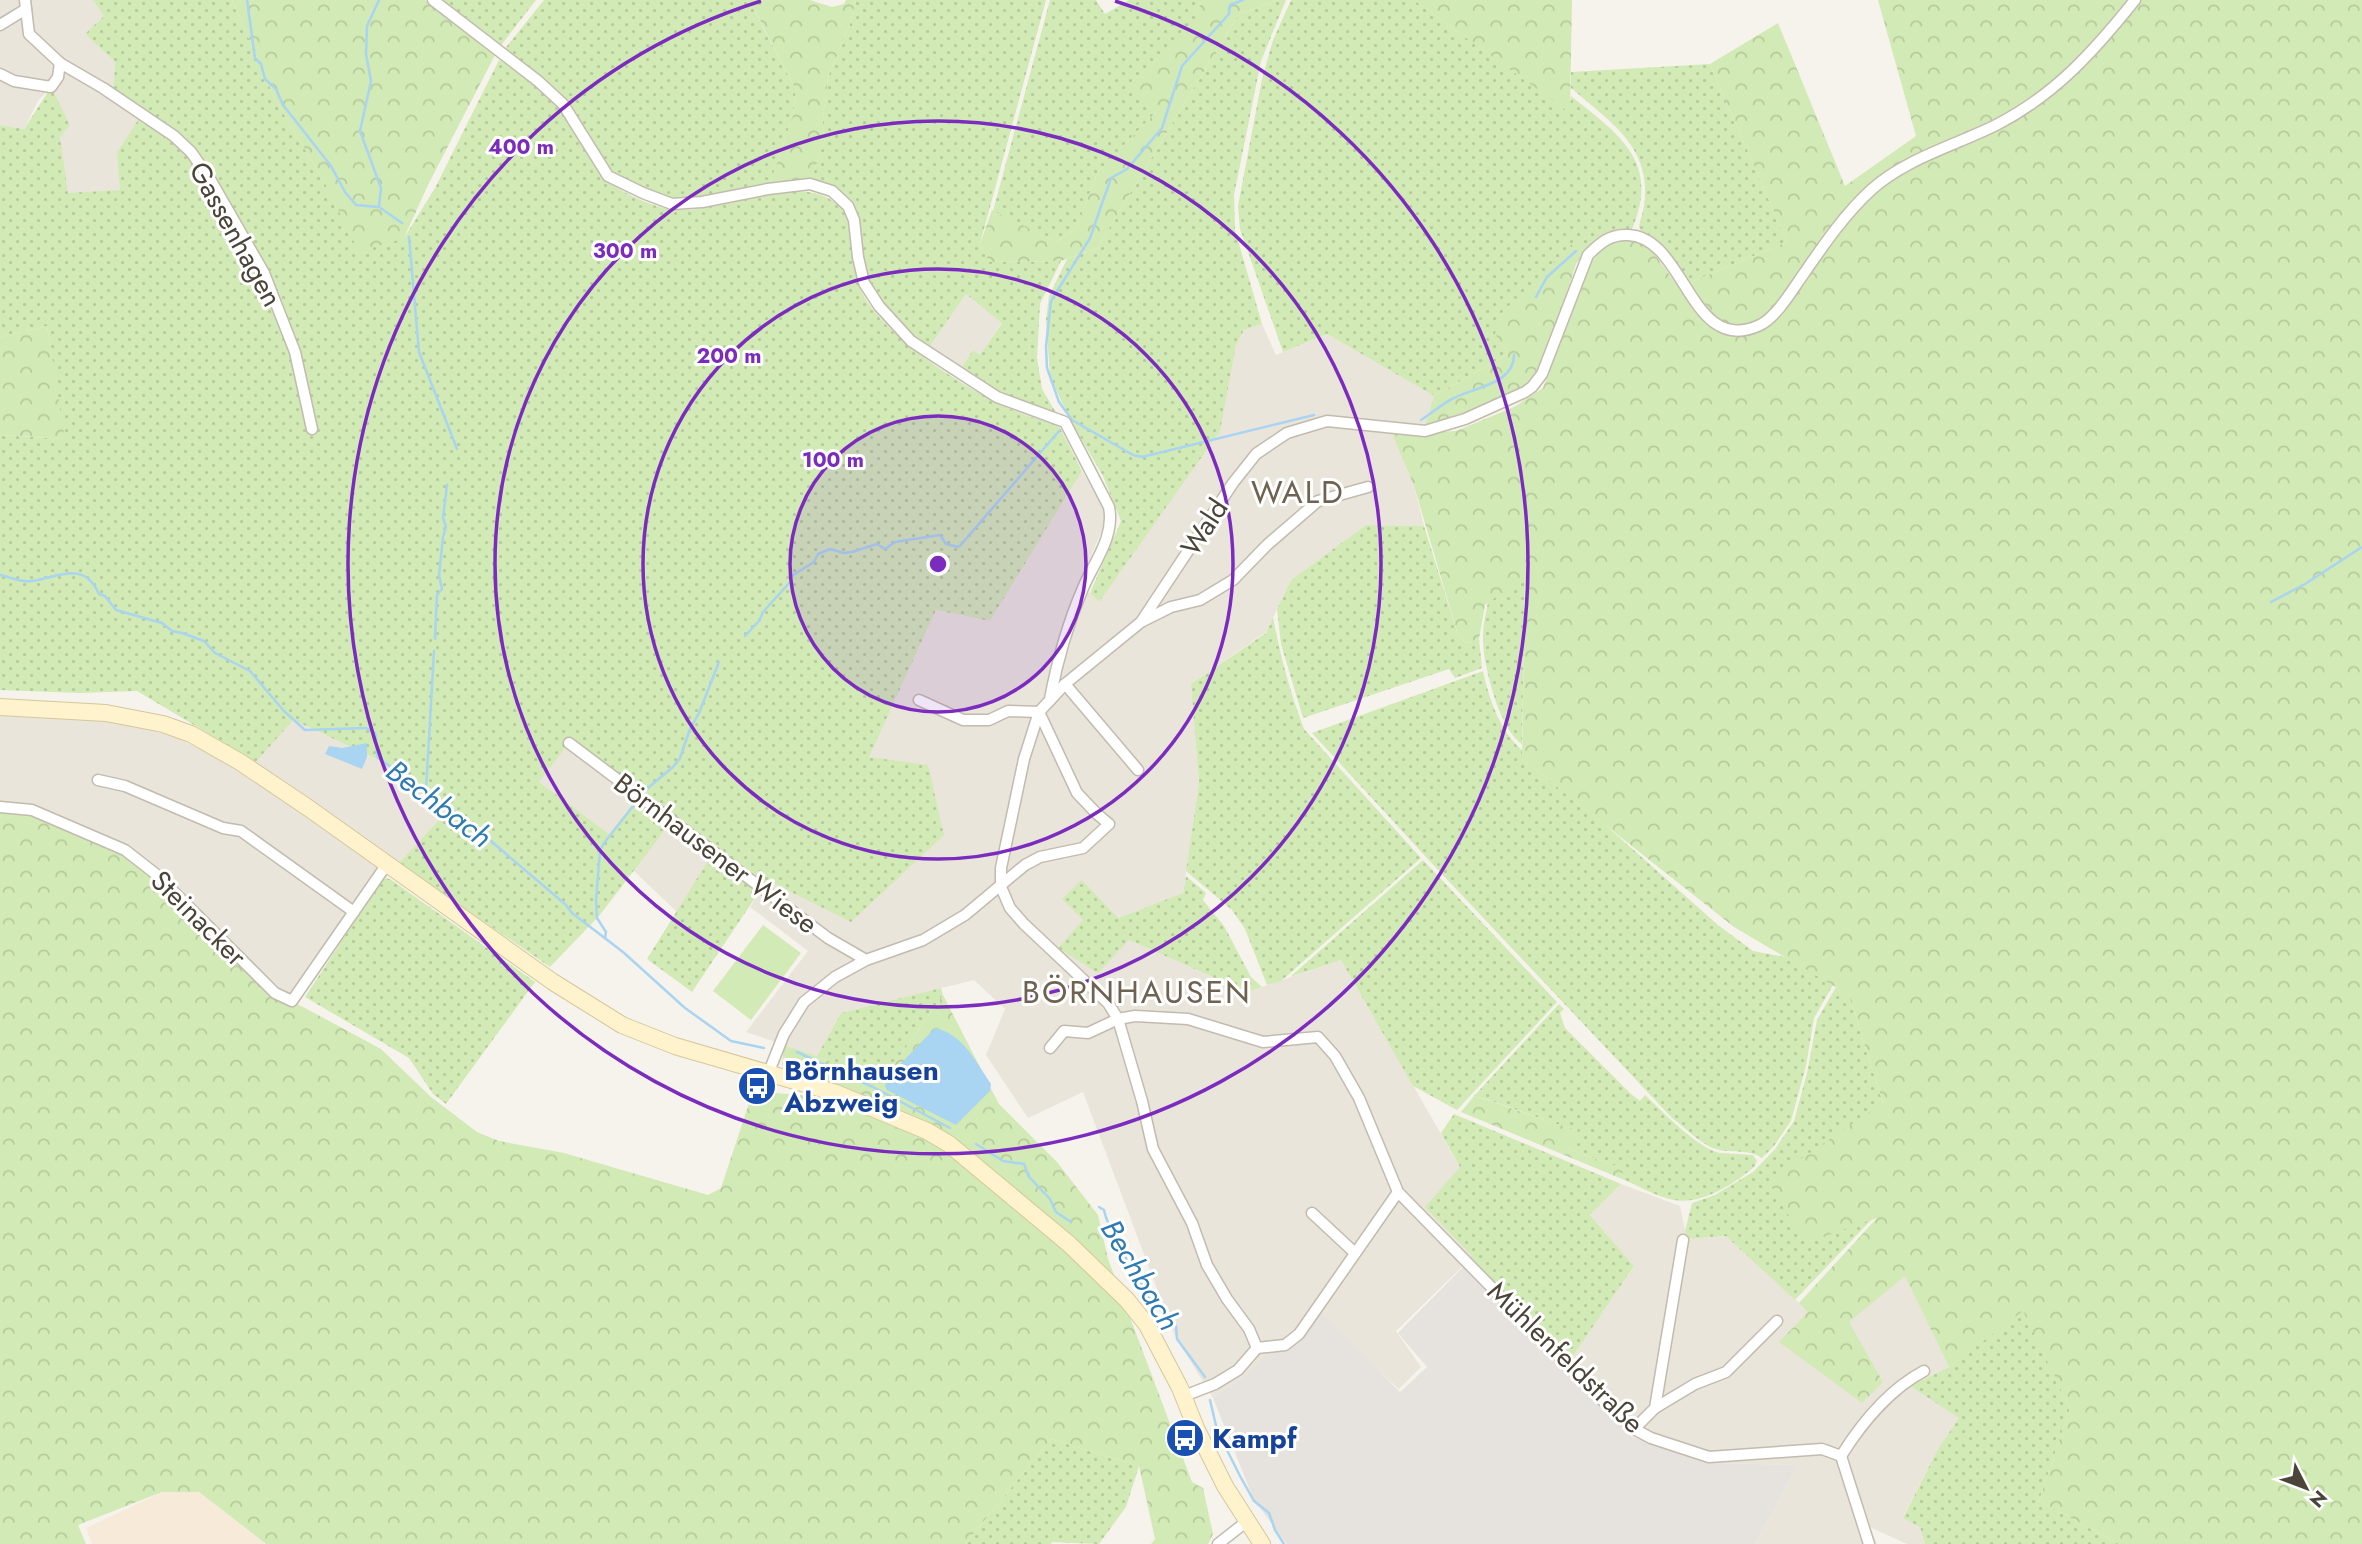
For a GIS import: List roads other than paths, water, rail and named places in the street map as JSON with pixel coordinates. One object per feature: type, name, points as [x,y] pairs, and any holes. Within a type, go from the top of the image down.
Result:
[{"type":"main road","points":[[0,707],[106,713],[163,724],[191,734],[240,762],[544,975],[622,1025],[675,1046],[836,1093],[927,1131],[949,1144],[1069,1244],[1127,1300],[1147,1325],[1182,1392],[1208,1453],[1246,1522],[1262,1544]]},
{"type":"street","points":[[433,0],[538,81],[563,104],[608,176],[643,193],[672,204],[702,202],[810,184],[832,191],[848,206],[854,220],[864,283],[879,306],[911,341],[997,397],[1065,422],[1109,507],[1111,519],[1105,543],[1082,589],[1055,674],[1050,699]]},
{"type":"street","name":"Wald","points":[[1141,622],[1233,483],[1256,454],[1287,433],[1327,421],[1425,431],[1465,419],[1514,398],[1532,387],[1542,374],[1587,256],[1600,242],[1616,235],[1634,235],[1648,241],[1667,260],[1706,316],[1718,325],[1730,330],[1762,324],[1787,297],[1855,204],[1882,180],[2000,123],[2045,95],[2077,69],[2135,0]]},
{"type":"street","name":"Gassenhagen","points":[[0,25],[25,5]]},
{"type":"street","name":"Gassenhagen","points":[[25,5],[29,34],[60,63],[103,88],[174,136],[191,152],[210,178],[264,273],[295,352],[312,429]]},
{"type":"street","points":[[0,74],[14,81],[51,87],[58,77],[60,63]]},
{"type":"street","name":"Wald","points":[[1141,622],[1171,607],[1200,600],[1233,580],[1267,545],[1318,501],[1368,487]]},
{"type":"street","points":[[1141,622],[1065,684],[1039,712],[1021,772],[1001,868],[1001,887],[1010,908],[1024,924],[1108,1003],[1118,1019],[1153,1149],[1192,1223],[1207,1265],[1227,1300],[1250,1329],[1257,1348]]},
{"type":"street","points":[[1065,684],[1138,770]]},
{"type":"street","points":[[919,700],[963,720],[989,720],[1008,711],[1039,712]]},
{"type":"street","points":[[768,1074],[784,1034],[804,1002],[835,977],[866,960],[923,940],[965,915],[1025,865],[1040,857],[1083,848],[1109,824],[1077,793],[1039,712]]},
{"type":"street","name":"Börnhausener Wiese","points":[[569,743],[828,938],[866,960]]},
{"type":"street","points":[[98,780],[125,786],[223,828],[241,831],[354,912]]},
{"type":"street","name":"Steinacker","points":[[0,807],[32,810],[125,850],[157,875],[275,993],[292,1001],[387,863]]},
{"type":"street","points":[[1050,1048],[1064,1031],[1088,1033],[1118,1019],[1135,1016],[1188,1019],[1263,1042],[1318,1037],[1335,1056],[1359,1098],[1398,1192],[1299,1334],[1285,1345],[1257,1348],[1238,1370],[1215,1384],[1182,1392]]},
{"type":"street","name":"Mühlenfeldstraße","points":[[1398,1192],[1600,1398],[1634,1429],[1651,1438],[1709,1457],[1822,1449],[1841,1456]]},
{"type":"street","points":[[1312,1213],[1355,1253]]},
{"type":"street","points":[[1655,1408],[1683,1240]]},
{"type":"street","points":[[1634,1429],[1655,1408],[1695,1384],[1726,1372],[1777,1321]]},
{"type":"street","points":[[1869,1544],[1841,1456],[1902,1383],[1924,1371]]},
{"type":"street","points":[[1218,1544],[1246,1522]]},
{"type":"water","points":[[367,743],[367,757],[362,769],[325,754],[329,746],[342,748]]},
{"type":"water","points":[[935,1028],[945,1031],[961,1043],[991,1084],[990,1091],[956,1125],[887,1090],[885,1086],[889,1076]]},
{"type":"waterway","points":[[247,0],[255,58],[261,64],[265,79],[276,89],[283,105],[331,166],[345,192],[356,205],[379,207],[402,223]]},
{"type":"waterway","points":[[379,0],[367,26],[366,54],[371,81],[360,131],[381,188],[379,206]]},
{"type":"waterway","points":[[1243,0],[1230,5],[1229,14],[1182,66],[1162,128],[1127,169],[1111,178],[1090,238],[1051,301],[1046,346],[1047,368],[1059,402],[1072,420],[1133,455],[1142,457],[1314,415]]},
{"type":"waterway","points":[[409,237],[419,352],[457,449]]},
{"type":"waterway","points":[[1536,297],[1547,277],[1576,251]]},
{"type":"waterway","points":[[1421,420],[1450,400],[1501,378],[1512,365],[1514,355]]},
{"type":"waterway","points":[[745,636],[791,581],[793,575],[814,562],[818,554],[830,549],[844,553],[877,544],[885,549],[895,542],[940,535],[946,544],[959,547],[1059,431]]},
{"type":"waterway","points":[[435,639],[437,595],[442,589],[439,575],[446,527],[443,518],[447,485]]},
{"type":"waterway","points":[[2271,602],[2305,584],[2362,547]]},
{"type":"waterway","name":"Bechbach","points":[[0,575],[21,581],[70,573],[86,577],[116,610],[162,623],[172,631],[204,641],[215,653],[250,671],[284,711],[305,730],[366,728],[375,733],[378,758],[465,819],[685,1008],[731,1041],[764,1048]]},
{"type":"waterway","points":[[426,790],[434,651]]},
{"type":"waterway","points":[[642,793],[680,758],[719,662]]},
{"type":"waterway","points":[[605,938],[606,932],[597,918],[600,851],[638,800]]},
{"type":"waterway","name":"Bechbach","points":[[797,1052],[873,1087],[950,1128]]},
{"type":"waterway","name":"Bechbach","points":[[976,1144],[1003,1161],[1024,1164],[1029,1177],[1050,1199],[1056,1212],[1071,1222]]},
{"type":"waterway","name":"Bechbach","points":[[1099,1207],[1104,1210],[1106,1219],[1124,1251],[1127,1267],[1140,1280],[1142,1291],[1176,1326],[1177,1339],[1205,1377]]},
{"type":"waterway","name":"Bechbach","points":[[1210,1400],[1217,1430],[1240,1476],[1254,1501],[1269,1513],[1284,1544]]},
{"type":"place","name":"Börnhausen Abzweig","points":[[757,1086]]},
{"type":"place","name":"Kampf","points":[[1185,1438]]},
{"type":"district","name":"WALD","points":[[1298,492]]},
{"type":"district","name":"BÖRNHAUSEN","points":[[1137,992]]}]
